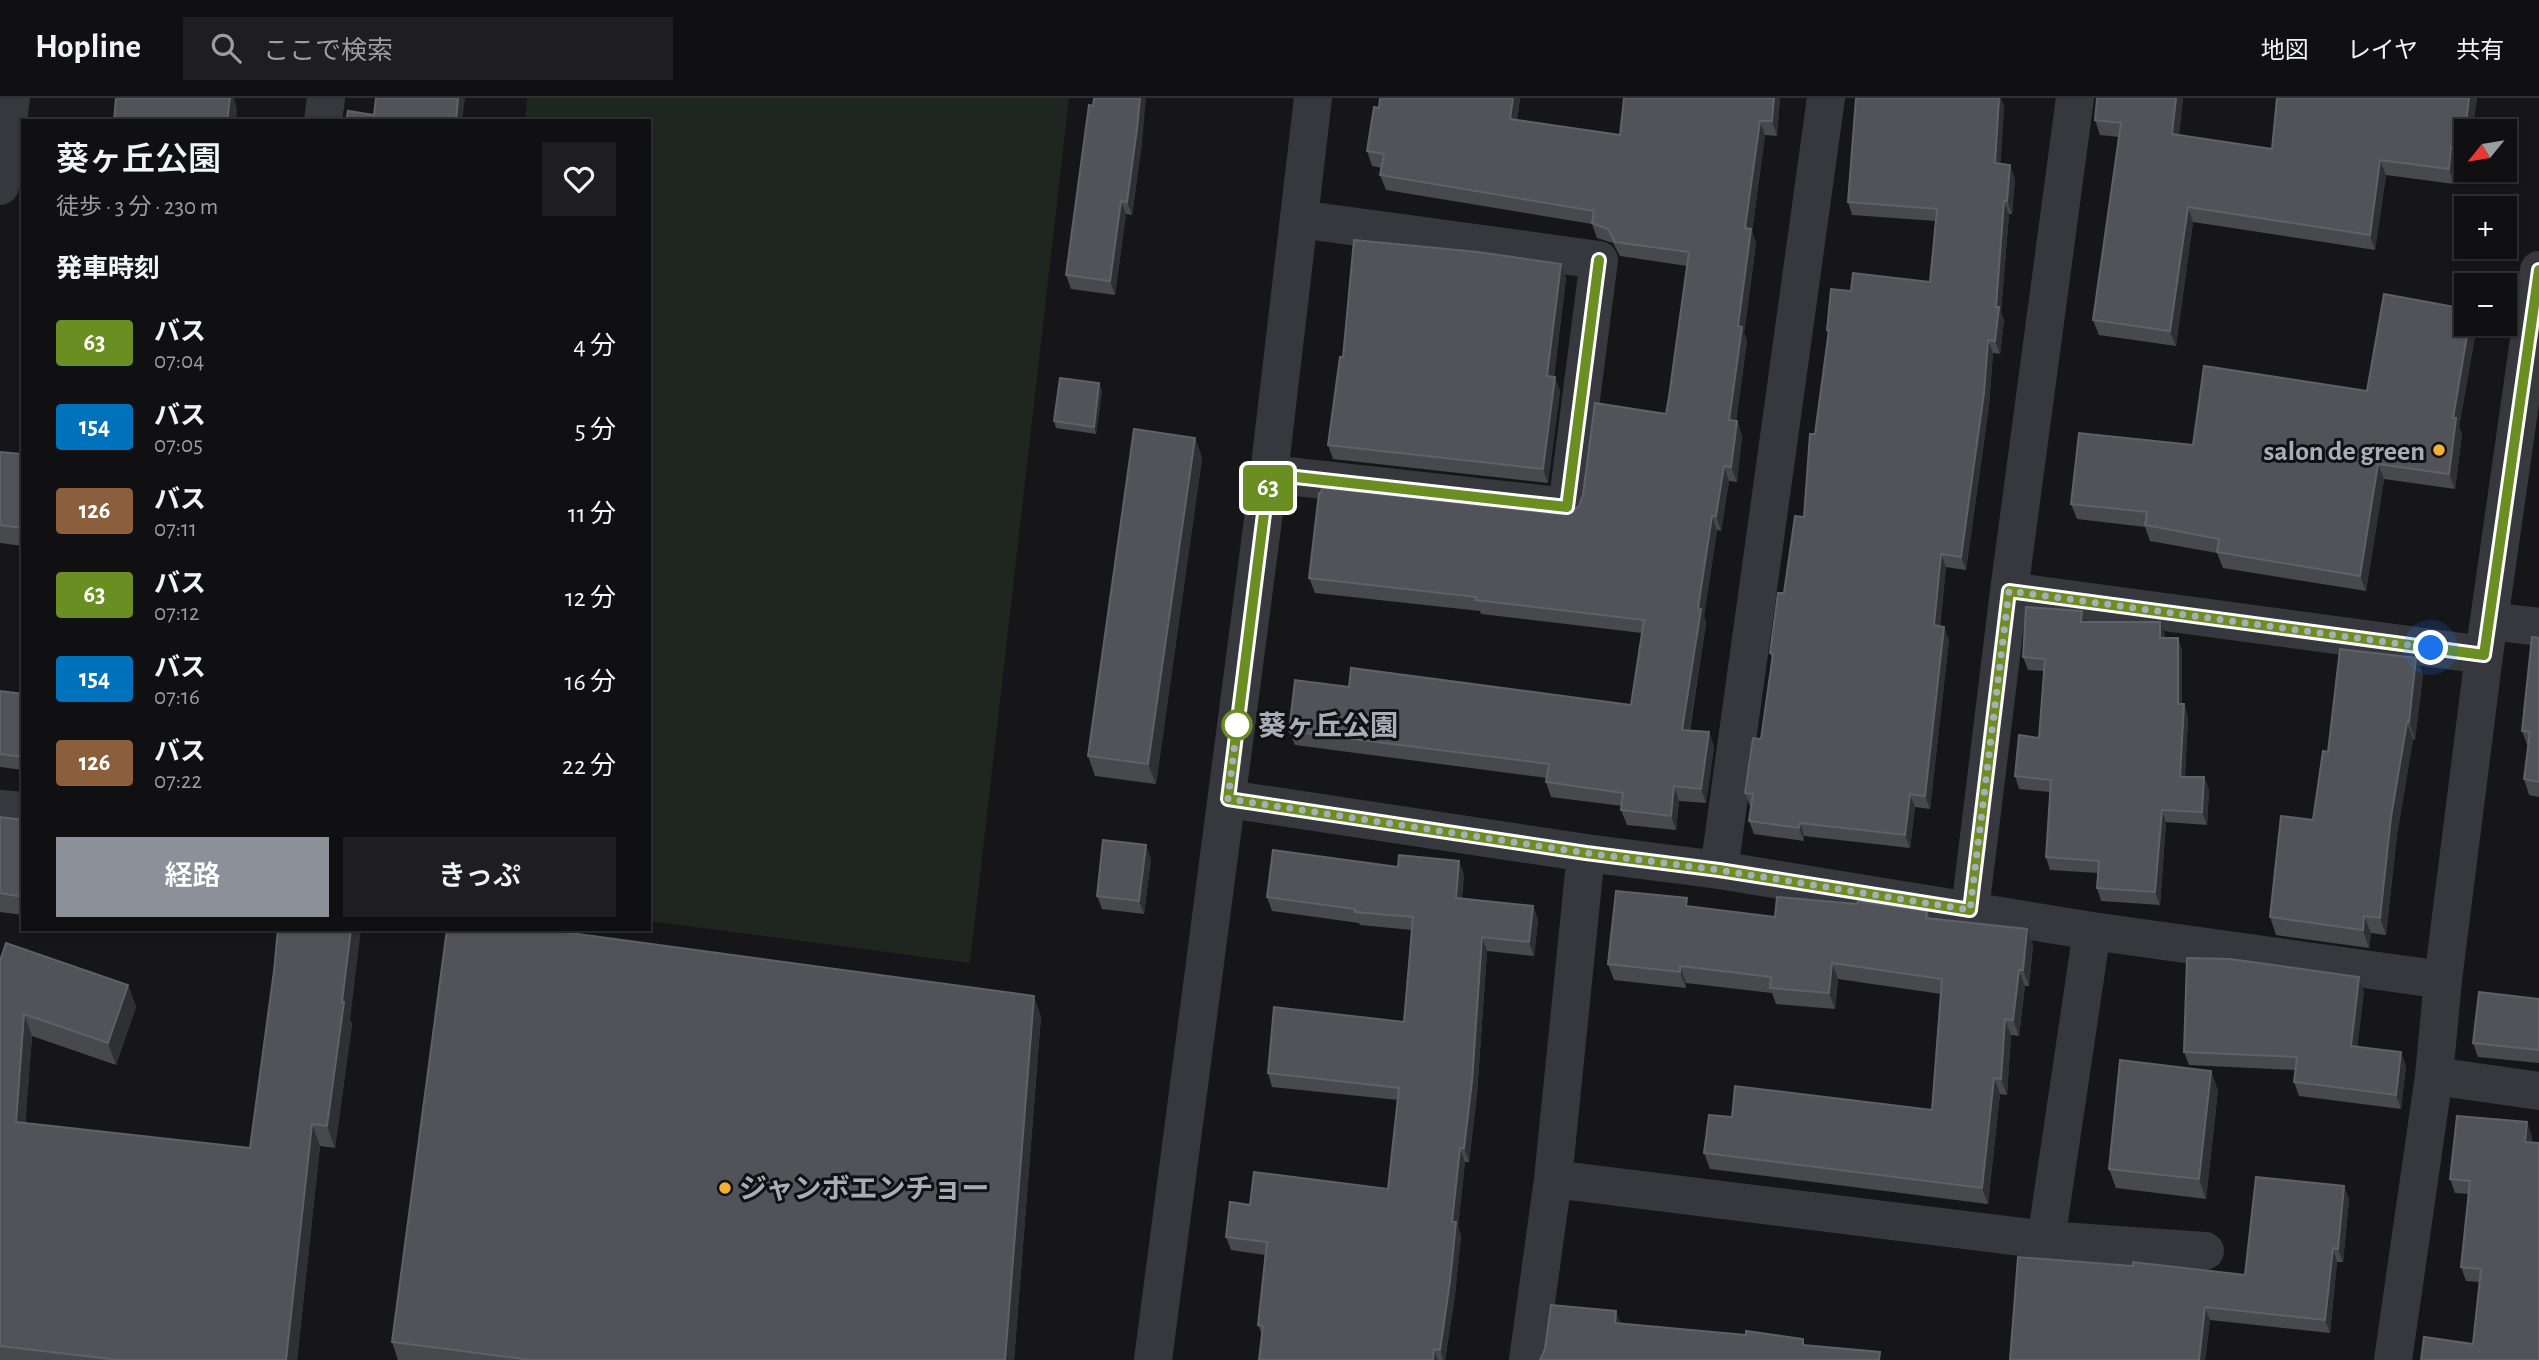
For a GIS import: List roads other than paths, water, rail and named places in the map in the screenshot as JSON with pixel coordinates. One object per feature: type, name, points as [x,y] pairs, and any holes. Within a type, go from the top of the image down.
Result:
[{"type":"street","points":[[0,186],[11,98]]},
{"type":"street","points":[[323,119],[326,98]]},
{"type":"street","points":[[1153,1360],[1228,799],[1313,98]]},
{"type":"street","points":[[1719,870],[1826,98]]},
{"type":"street","points":[[1970,910],[2009,591],[2075,98]]},
{"type":"street","points":[[1269,474],[1567,507],[1599,260],[1299,219]]},
{"type":"street","points":[[2393,1360],[2434,1076],[2443,980],[2487,638],[2534,344],[2539,270]]},
{"type":"street","points":[[2009,591],[2487,638],[2539,627]]},
{"type":"street","points":[[1228,799],[1586,853],[1719,870],[2092,931],[2443,980]]},
{"type":"street","points":[[0,809],[21,811]]},
{"type":"street","points":[[1528,1360],[1553,1179],[1586,853]]},
{"type":"street","points":[[2046,1240],[2092,931]]},
{"type":"street","points":[[2434,1076],[2539,1091]]},
{"type":"street","points":[[1553,1179],[2046,1240],[2205,1251]]},
{"type":"place","name":"salon de green","points":[[2439,450]]},
{"type":"place","name":"葵ヶ丘公園","points":[[1237,725]]},
{"type":"place","name":"ジャンボエンチョー","points":[[725,1188]]}]
